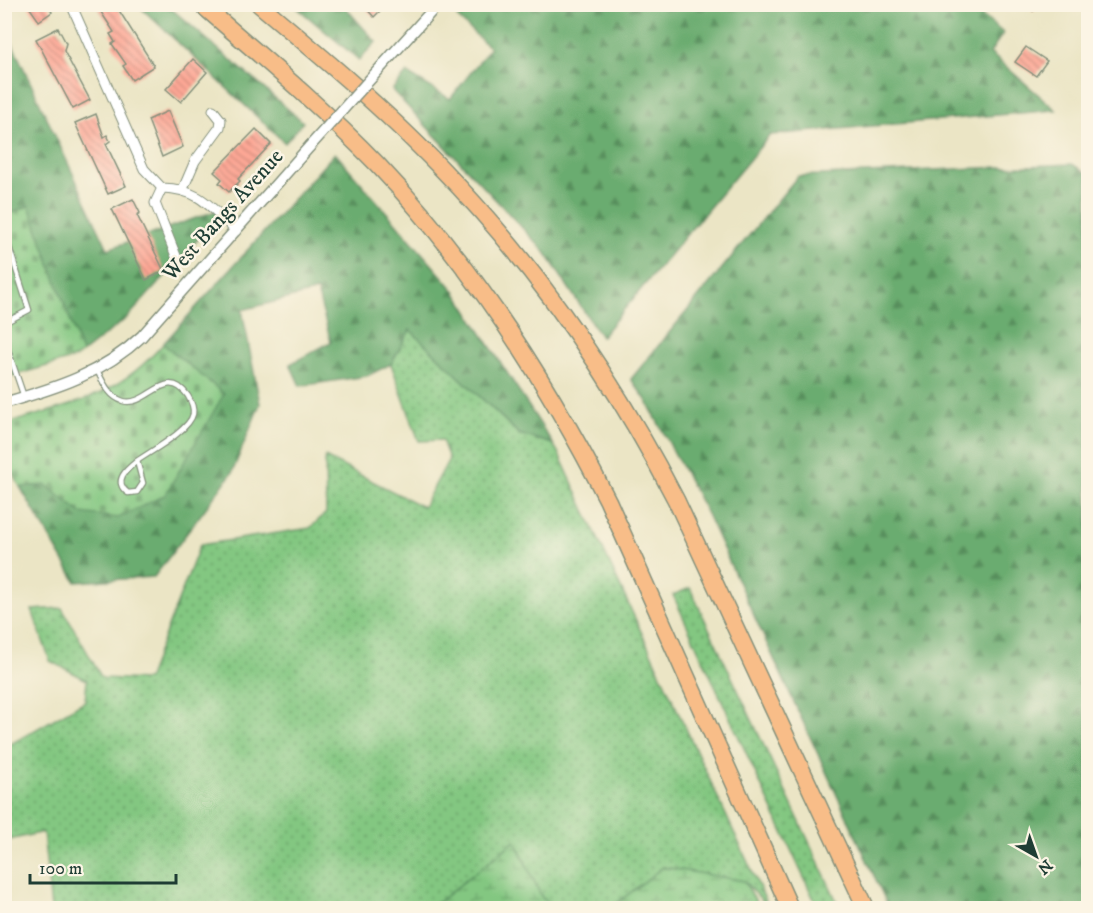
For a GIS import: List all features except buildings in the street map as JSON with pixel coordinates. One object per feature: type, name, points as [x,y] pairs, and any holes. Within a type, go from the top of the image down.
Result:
[{"type":"highway","points":[[201,4],[280,71],[376,162],[454,254],[528,357],[576,439],[608,501],[790,909]]},
{"type":"highway","points":[[260,4],[405,132],[439,166],[524,262],[579,336],[641,436],[676,500],[866,909]]},
{"type":"street","points":[[71,4],[144,169],[162,189],[183,189],[203,198],[236,231]]},
{"type":"street","name":"West Bangs Avenue","points":[[4,403],[57,388],[97,370],[123,354],[142,336],[438,4]]},
{"type":"street","points":[[183,189],[195,161],[220,127],[221,120],[213,110]]},
{"type":"street","points":[[162,189],[155,198],[155,203],[178,261]]},
{"type":"lane","points":[[4,231],[29,310],[22,316],[4,322]]},
{"type":"lane","points":[[4,338],[24,397]]},
{"type":"lane","points":[[97,370],[111,394],[120,400],[134,402],[155,388],[169,384],[181,389],[191,401],[193,414],[186,426],[137,461],[124,471],[121,485],[128,493],[137,492],[142,483],[137,461]]},
{"type":"green space","points":[[968,4],[1003,33],[990,53],[1056,110],[770,135],[601,337],[545,252],[392,90],[407,73],[450,99],[490,48],[457,17],[467,5]]},
{"type":"green space","points":[[138,5],[167,5],[303,122],[285,143]]},
{"type":"green space","points":[[294,5],[343,5],[376,42],[359,60]]},
{"type":"green space","points":[[4,26],[108,249],[227,207],[128,317],[82,353],[29,206],[5,215]]},
{"type":"green space","points":[[335,153],[454,290],[553,444],[519,434],[410,330],[391,364],[367,376],[300,386],[290,364],[331,342],[317,291],[242,310],[260,404],[232,473],[154,577],[76,582],[20,487],[46,485],[81,513],[224,394],[163,344]]},
{"type":"green space","points":[[1072,164],[1088,174],[1088,908],[889,908],[708,516],[646,400],[631,379],[798,176]]},
{"type":"green space","points":[[29,206],[82,353],[75,358],[5,378],[5,215]]},
{"type":"green space","points":[[410,329],[519,434],[553,444],[558,452],[769,908],[744,881],[663,867],[611,908],[558,908],[542,898],[515,841],[431,908],[51,908],[43,832],[5,841],[4,748],[85,701],[87,680],[50,661],[32,610],[62,608],[102,678],[147,680],[200,545],[310,528],[326,513],[325,457],[423,507],[449,459],[442,440],[419,441],[391,364]]},
{"type":"green space","points":[[163,344],[224,394],[165,495],[118,518],[81,513],[46,485],[20,487],[5,458],[5,424],[71,405],[110,388],[128,377]]},
{"type":"green space","points":[[690,588],[840,908],[818,908],[673,595]]},
{"type":"green space","points":[[515,841],[542,898],[558,908],[431,908]]},
{"type":"green space","points":[[663,867],[744,881],[760,908],[611,908]]}]
